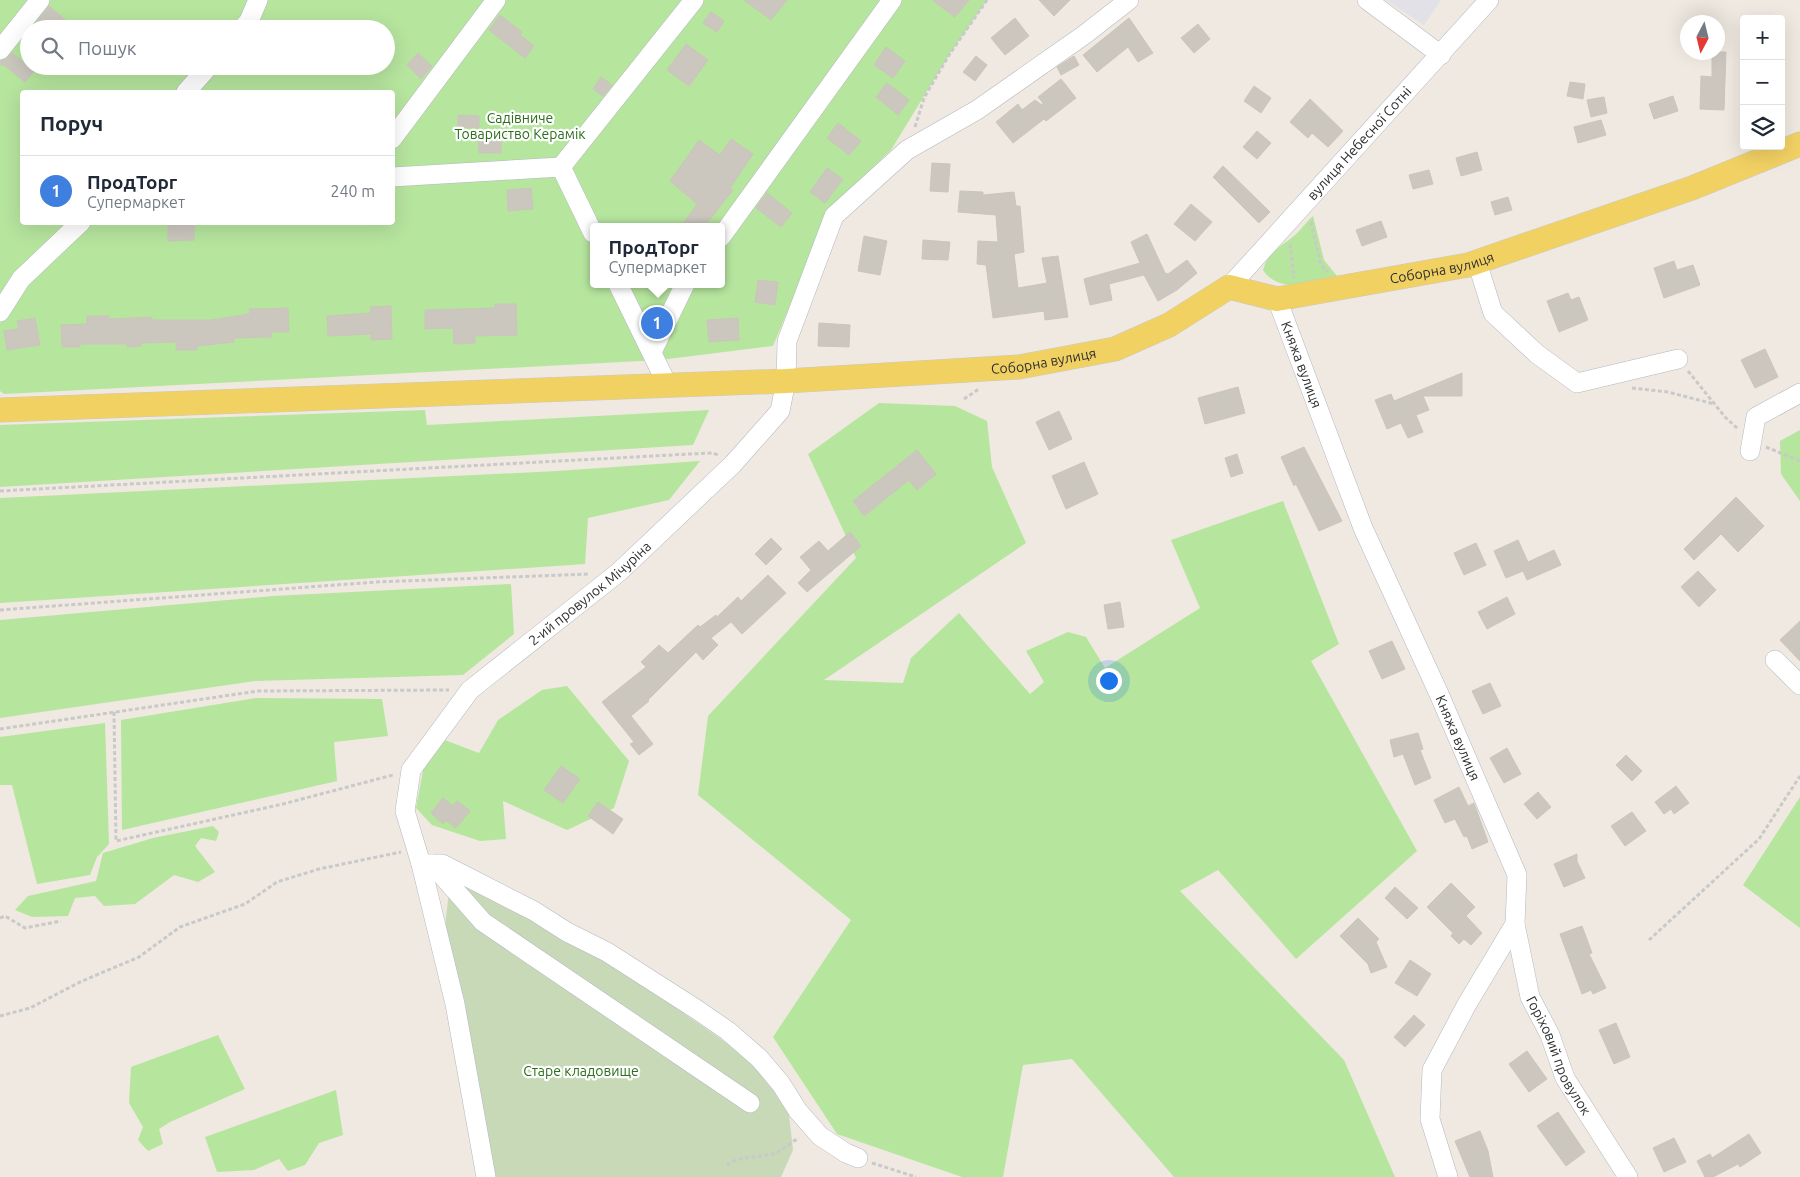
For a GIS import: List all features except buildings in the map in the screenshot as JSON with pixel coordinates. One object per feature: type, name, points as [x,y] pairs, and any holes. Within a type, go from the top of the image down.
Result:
[{"type":"main road","name":"Соборна вулиця","points":[[0,410],[786,381],[1019,366],[1115,349],[1169,325],[1229,287],[1277,299],[1477,262],[1692,188],[1800,144]]},
{"type":"street","points":[[24,20],[40,0]]},
{"type":"street","points":[[249,20],[258,0]]},
{"type":"street","points":[[395,135],[496,0]]},
{"type":"street","points":[[395,177],[561,167],[694,0]]},
{"type":"street","points":[[725,231],[892,0]]},
{"type":"street","points":[[786,381],[787,341],[834,216],[907,150],[977,110],[1084,35],[1129,0]]},
{"type":"street","points":[[1367,0],[1441,55]]},
{"type":"street","name":"вулиця Небесної Сотні","points":[[1229,287],[1489,0]]},
{"type":"street","points":[[0,50],[20,25]]},
{"type":"street","points":[[188,90],[201,75]]},
{"type":"street","points":[[561,167],[590,227]]},
{"type":"street","points":[[0,312],[21,279],[78,225]]},
{"type":"street","points":[[1477,262],[1493,313],[1537,354],[1578,383],[1678,359]]},
{"type":"street","points":[[620,288],[668,386]]},
{"type":"street","points":[[652,352],[683,288]]},
{"type":"street","name":"Княжа вулиця","points":[[1277,299],[1363,528],[1439,694],[1517,875],[1515,924],[1467,1004],[1432,1070],[1430,1119],[1448,1177]]},
{"type":"street","name":"2-ий провулок Мічуріна","points":[[423,859],[405,811],[411,770],[470,690],[619,572],[733,464],[780,411],[786,381]]},
{"type":"street","points":[[1750,446],[1756,417],[1800,393]]},
{"type":"street","points":[[1775,660],[1800,686]]},
{"type":"street","points":[[423,859],[483,922],[750,1103]]},
{"type":"street","points":[[423,859],[442,864],[534,911],[568,932],[607,952],[696,1009],[728,1031],[759,1058],[781,1084],[798,1111],[816,1131],[846,1153],[858,1158]]},
{"type":"street","points":[[423,859],[455,1004],[486,1177]]},
{"type":"street","name":"Горіховий провулок","points":[[1515,924],[1530,998],[1550,1035],[1565,1078],[1628,1177]]},
{"type":"path","points":[[907,150],[924,98],[949,55],[987,0]]},
{"type":"path","points":[[1309,215],[1321,265],[1345,287]]},
{"type":"path","points":[[1289,236],[1294,276],[1302,294]]},
{"type":"path","points":[[1678,359],[1750,446],[1800,461]]},
{"type":"path","points":[[1623,388],[1668,392],[1715,404]]},
{"type":"path","points":[[0,491],[713,452],[733,464]]},
{"type":"path","points":[[0,610],[376,582],[590,574]]},
{"type":"path","points":[[0,729],[258,690],[470,690]]},
{"type":"path","points":[[114,712],[116,840],[283,804],[411,770]]},
{"type":"path","points":[[1649,940],[1760,839],[1800,776]]},
{"type":"path","points":[[0,1016],[30,1008],[80,982],[139,958],[180,927],[245,904],[277,882],[319,869],[423,859]]},
{"type":"path","points":[[0,918],[5,916],[25,928],[61,921]]},
{"type":"path","points":[[727,1165],[739,1158],[759,1157],[778,1152],[796,1140],[816,1131]]},
{"type":"path","points":[[858,1158],[916,1177]]},
{"type":"shaded area","points":[[1386,0],[1441,0],[1424,25]]},
{"type":"green space","name":"Садівниче Товариство Керамік","points":[[0,0],[987,0],[949,55],[891,150],[831,207],[773,346],[660,360],[4,394],[0,391]]},
{"type":"green space","points":[[1313,216],[1324,260],[1337,276],[1331,283],[1303,285],[1285,284],[1269,277],[1263,270],[1268,259],[1275,250],[1297,234]]},
{"type":"green space","points":[[879,403],[955,406],[987,421],[992,467],[1026,543],[824,680],[903,683],[911,658],[959,613],[1030,694],[1044,682],[1026,651],[1068,632],[1086,637],[1105,668],[1200,608],[1171,540],[1283,501],[1339,644],[1311,661],[1417,851],[1296,959],[1218,870],[1180,891],[1344,1060],[1395,1177],[1174,1177],[1072,1059],[1023,1065],[1003,1177],[962,1177],[837,1134],[773,1037],[851,920],[698,795],[708,716],[856,558],[808,454]]},
{"type":"green space","points":[[425,410],[427,425],[709,410],[693,445],[0,487],[0,425]]},
{"type":"green space","points":[[1800,430],[1800,501],[1781,474],[1780,441]]},
{"type":"green space","points":[[700,461],[669,500],[588,518],[585,564],[0,603],[0,498],[557,471]]},
{"type":"green space","points":[[511,584],[514,634],[463,675],[255,681],[0,718],[0,620],[273,596]]},
{"type":"green space","points":[[567,686],[629,761],[614,808],[567,830],[503,801],[506,839],[480,841],[432,825],[416,808],[425,760],[442,739],[479,753],[498,720],[542,690]]},
{"type":"green space","points":[[256,698],[382,699],[388,736],[334,742],[337,781],[122,830],[121,720]]},
{"type":"green space","points":[[105,723],[109,844],[97,857],[90,875],[37,884],[12,785],[0,785],[0,737]]},
{"type":"green space","points":[[1800,797],[1800,928],[1743,885]]},
{"type":"green space","points":[[213,826],[219,832],[216,841],[201,838],[195,846],[215,872],[198,882],[174,875],[135,904],[104,906],[95,896],[75,898],[68,916],[32,917],[15,910],[28,896],[96,881],[103,853],[153,838]]},
{"type":"green space","name":"Старе кладовище","points":[[451,874],[594,951],[757,1064],[789,1115],[793,1150],[781,1177],[491,1177],[444,935]]},
{"type":"green space","points":[[218,1035],[245,1089],[170,1122],[159,1129],[163,1144],[148,1151],[138,1140],[143,1127],[129,1103],[131,1067]]},
{"type":"green space","points":[[336,1090],[343,1135],[319,1143],[305,1165],[288,1171],[279,1159],[254,1170],[217,1172],[205,1137]]},
{"type":"place","name":"ПродТорг","points":[[657,323]]}]
